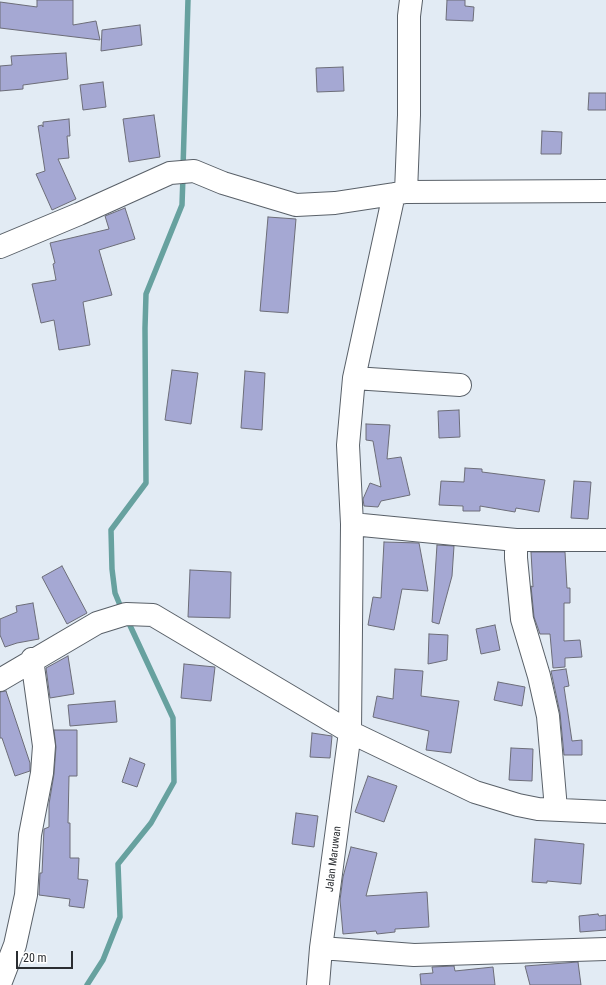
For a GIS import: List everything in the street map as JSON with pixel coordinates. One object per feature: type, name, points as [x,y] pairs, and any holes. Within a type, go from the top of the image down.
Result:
[{"type":"street","name":"Jalan Maruwan","points":[[318,985],[321,948],[350,732],[352,524],[348,445],[354,378],[400,193],[409,115],[409,16],[411,0]]},
{"type":"street","points":[[0,247],[79,214],[170,173],[194,171],[223,183],[296,205],[335,203],[400,193],[606,191]]},
{"type":"street","points":[[354,378],[460,385]]},
{"type":"street","points":[[352,524],[516,540],[606,540]]},
{"type":"street","points":[[516,540],[516,558],[522,619],[539,676],[548,716],[556,809]]},
{"type":"street","points":[[0,680],[32,659],[97,623],[126,614],[153,615],[350,732],[475,792],[518,805],[538,809],[606,812]]},
{"type":"street","points":[[0,984],[15,945],[26,895],[30,835],[42,773],[44,746],[32,659]]},
{"type":"street","points":[[321,948],[414,955],[606,950]]},
{"type":"building","points":[[37,0],[73,0],[73,25],[96,21],[100,40],[0,28],[0,2],[37,7]]},
{"type":"building","points":[[447,0],[465,0],[465,6],[474,7],[473,21],[446,20]]},
{"type":"building","points":[[140,25],[142,45],[101,51],[102,30]]},
{"type":"building","points":[[66,53],[68,79],[23,85],[23,89],[0,91],[0,66],[12,65],[11,56]]},
{"type":"building","points":[[343,67],[344,91],[317,92],[316,68]]},
{"type":"building","points":[[103,82],[106,107],[83,110],[80,85]]},
{"type":"building","points":[[589,93],[606,93],[606,110],[588,110]]},
{"type":"building","points":[[154,115],[160,157],[129,162],[123,119]]},
{"type":"building","points":[[69,119],[70,136],[67,136],[69,158],[58,159],[76,199],[52,210],[36,174],[45,171],[38,126],[42,125],[43,127],[43,122]]},
{"type":"building","points":[[542,131],[562,132],[561,154],[541,154]]},
{"type":"building","points":[[125,208],[135,239],[99,250],[112,295],[83,302],[90,345],[59,350],[54,320],[41,323],[32,284],[56,280],[53,264],[55,263],[50,243],[109,229],[105,216]]},
{"type":"building","points":[[268,217],[296,219],[288,313],[260,311]]},
{"type":"building","points":[[172,370],[198,373],[191,424],[165,420]]},
{"type":"building","points":[[245,371],[265,373],[262,430],[241,428]]},
{"type":"building","points":[[459,410],[460,437],[439,438],[438,411]]},
{"type":"building","points":[[366,424],[390,425],[387,459],[401,457],[410,495],[381,501],[378,507],[364,506],[363,499],[370,483],[381,487],[373,441],[366,440]]},
{"type":"building","points":[[465,468],[482,469],[482,472],[545,480],[539,512],[516,508],[515,512],[480,506],[480,511],[463,511],[463,506],[439,505],[441,481],[464,482]]},
{"type":"building","points":[[574,481],[591,482],[588,519],[571,518]]},
{"type":"building","points":[[384,542],[419,543],[428,591],[402,589],[394,630],[368,625],[373,597],[381,598]]},
{"type":"building","points":[[437,545],[454,546],[452,576],[439,624],[432,622]]},
{"type":"building","points":[[531,552],[565,552],[567,588],[570,588],[570,603],[564,603],[564,641],[580,640],[582,657],[565,658],[565,667],[553,668],[550,634],[540,634],[534,617],[531,586],[533,587]]},
{"type":"building","points":[[62,566],[87,613],[67,624],[42,577]]},
{"type":"building","points":[[190,570],[231,572],[230,618],[188,617]]},
{"type":"building","points":[[33,603],[39,639],[5,647],[0,635],[0,619],[17,612],[16,606]]},
{"type":"building","points":[[495,625],[500,650],[481,654],[476,629]]},
{"type":"building","points":[[429,634],[448,635],[447,660],[428,664]]},
{"type":"building","points":[[68,656],[74,694],[50,698],[46,668]]},
{"type":"building","points":[[184,664],[215,667],[211,701],[181,698]]},
{"type":"building","points":[[395,669],[423,671],[421,696],[459,701],[451,753],[426,750],[429,731],[373,717],[377,696],[393,699]]},
{"type":"building","points":[[566,669],[569,686],[564,687],[572,741],[582,740],[582,755],[564,755],[560,713],[551,671]]},
{"type":"building","points":[[498,682],[525,687],[522,706],[494,700]]},
{"type":"building","points":[[6,691],[30,763],[30,771],[15,776],[2,738],[0,738],[0,692]]},
{"type":"building","points":[[115,701],[117,722],[70,726],[68,705]]},
{"type":"building","points":[[54,730],[77,730],[77,776],[69,776],[68,823],[70,823],[70,858],[79,858],[78,879],[88,880],[84,908],[69,906],[70,899],[39,895],[40,873],[42,873],[44,829],[49,827],[49,804],[54,774],[56,747]]},
{"type":"building","points":[[312,733],[332,736],[330,758],[310,757]]},
{"type":"building","points":[[511,748],[533,749],[532,781],[509,780]]},
{"type":"building","points":[[130,758],[145,764],[137,787],[122,782]]},
{"type":"building","points":[[368,776],[397,786],[384,822],[355,812]]},
{"type":"building","points":[[296,813],[318,816],[314,847],[292,844]]},
{"type":"building","points":[[535,839],[584,844],[581,884],[547,881],[547,883],[532,882]]},
{"type":"building","points":[[351,847],[377,853],[366,896],[427,892],[429,927],[395,929],[395,932],[377,934],[376,931],[343,934],[340,900],[343,877]]},
{"type":"building","points":[[598,914],[599,916],[606,915],[606,930],[580,932],[579,916]]},
{"type":"building","points":[[578,962],[581,985],[530,985],[525,966]]},
{"type":"building","points":[[454,966],[455,971],[493,967],[495,985],[421,985],[420,974],[433,973],[432,967]]},
{"type":"waterway","points":[[183,168],[188,0]]},
{"type":"waterway","points":[[122,610],[115,593],[112,569],[111,530],[146,483],[146,294],[182,205],[183,176]]},
{"type":"waterway","points":[[87,985],[103,960],[120,917],[118,864],[151,823],[174,782],[173,718],[127,619]]}]
